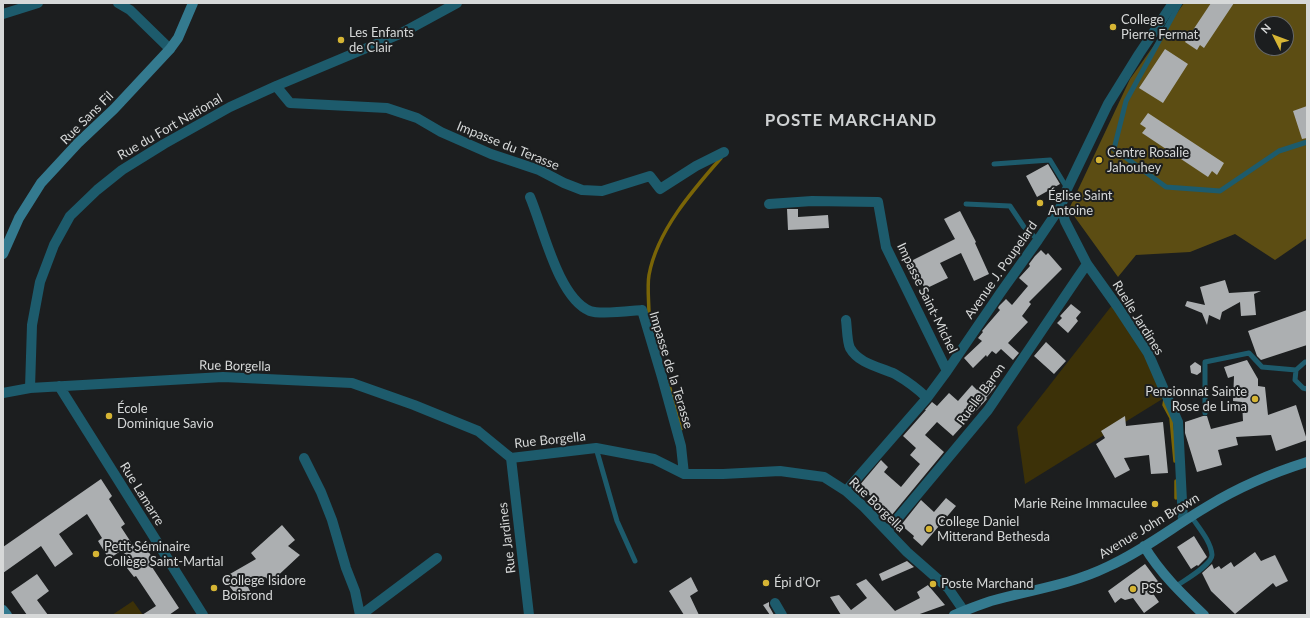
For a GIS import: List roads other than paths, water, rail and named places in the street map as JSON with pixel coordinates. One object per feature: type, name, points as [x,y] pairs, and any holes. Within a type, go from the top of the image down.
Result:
[{"type":"street","points":[[3,14],[38,3]]},
{"type":"street","points":[[118,3],[130,10],[170,49]]},
{"type":"street","name":"Rue Sans Fil","points":[[3,254],[19,218],[41,183],[78,143],[114,110],[170,49],[178,38],[193,3]]},
{"type":"street","name":"Rue du Fort National","points":[[30,388],[32,325],[40,282],[54,245],[70,216],[97,190],[122,170],[146,155],[230,107],[400,34],[457,3]]},
{"type":"street","name":"Avenue J. Poupelard","points":[[846,490],[927,398],[1061,206],[1067,189],[1108,104],[1138,54],[1172,3]]},
{"type":"street","name":"Impasse du Terasse","points":[[276,86],[290,103],[387,108],[417,118],[441,132],[491,154],[539,170],[564,183],[582,190],[602,191],[650,176],[660,189],[696,166],[724,152]]},
{"type":"street","name":"Impasse de la Terasse","points":[[530,197],[555,267],[567,289],[580,305],[591,311],[608,312],[642,310],[681,446],[684,474]]},
{"type":"street","name":"Impasse Saint-Michel","points":[[769,204],[812,201],[878,202],[886,247],[947,371]]},
{"type":"street","name":"Ruelle Jardines","points":[[1061,206],[1065,221],[1087,264],[1148,353],[1178,422],[1187,519]]},
{"type":"street","name":"Ruelle Baron","points":[[886,531],[988,410],[1087,264]]},
{"type":"street","points":[[846,320],[850,347],[860,358],[914,385],[927,398]]},
{"type":"street","name":"Rue Borgella","points":[[3,394],[30,388],[223,377],[352,383],[414,405],[478,431],[511,458],[596,448],[654,459],[684,474],[723,474],[780,471],[824,477],[846,490],[907,552],[948,588],[959,613]]},
{"type":"street","name":"Rue Lamarre","points":[[59,386],[203,615]]},
{"type":"street","points":[[304,458],[321,492],[332,520],[346,568],[355,591],[361,615],[437,558]]},
{"type":"street","name":"Rue Jardines","points":[[511,458],[529,615]]},
{"type":"street","name":"Avenue John Brown","points":[[959,613],[991,601],[1056,586],[1108,567],[1222,497],[1252,482],[1307,462]]},
{"type":"street","points":[[1144,546],[1152,559],[1175,587],[1204,615]]},
{"type":"street","points":[[775,603],[782,615]]},
{"type":"street","points":[[3,610],[7,615]]},
{"type":"lane","points":[[1180,3],[1126,101],[1114,149],[1166,187],[1220,191],[1279,151],[1307,142]]},
{"type":"lane","points":[[994,164],[1050,160],[1067,189]]},
{"type":"lane","points":[[966,204],[1010,206],[1024,227],[1038,240]]},
{"type":"lane","points":[[1205,413],[1205,362],[1249,352],[1262,367],[1296,370]]},
{"type":"lane","points":[[1307,362],[1296,370],[1295,380],[1303,388],[1307,389]]},
{"type":"lane","points":[[596,448],[617,521],[635,561]]},
{"type":"lane","points":[[1175,587],[1206,566],[1212,555],[1208,542],[1187,519]]},
{"type":"waterway","points":[[650,322],[648,279],[653,259],[677,212],[721,158]]},
{"type":"waterway","points":[[668,381],[681,429]]},
{"type":"waterway","points":[[1165,399],[1164,405],[1171,418],[1175,461]]},
{"type":"waterway","points":[[1176,481],[1176,498]]},
{"type":"place","name":"College Pierre Fermat","points":[[1113,27]]},
{"type":"place","name":"Les Enfants de Clair","points":[[341,40]]},
{"type":"place","name":"Centre Rosalie Jahouhey","points":[[1099,160]]},
{"type":"place","name":"Église Saint Antoine","points":[[1040,203]]},
{"type":"place","name":"Pensionnat Sainte Rose de Lima","points":[[1255,399]]},
{"type":"place","name":"École Dominique Savio","points":[[109,416]]},
{"type":"place","name":"Marie Reine Immaculee","points":[[1155,504]]},
{"type":"place","name":"College Daniel Mitterand Bethesda","points":[[929,529]]},
{"type":"place","name":"Petit Séminaire Collège Saint-Martial","points":[[96,554]]},
{"type":"place","name":"Épi d’Or","points":[[766,583]]},
{"type":"place","name":"Poste Marchand","points":[[933,584]]},
{"type":"place","name":"College Isidore Boisrond","points":[[214,588]]},
{"type":"place","name":"PSS","points":[[1133,589]]},
{"type":"district","name":"POSTE MARCHAND","points":[[851,121]]}]
